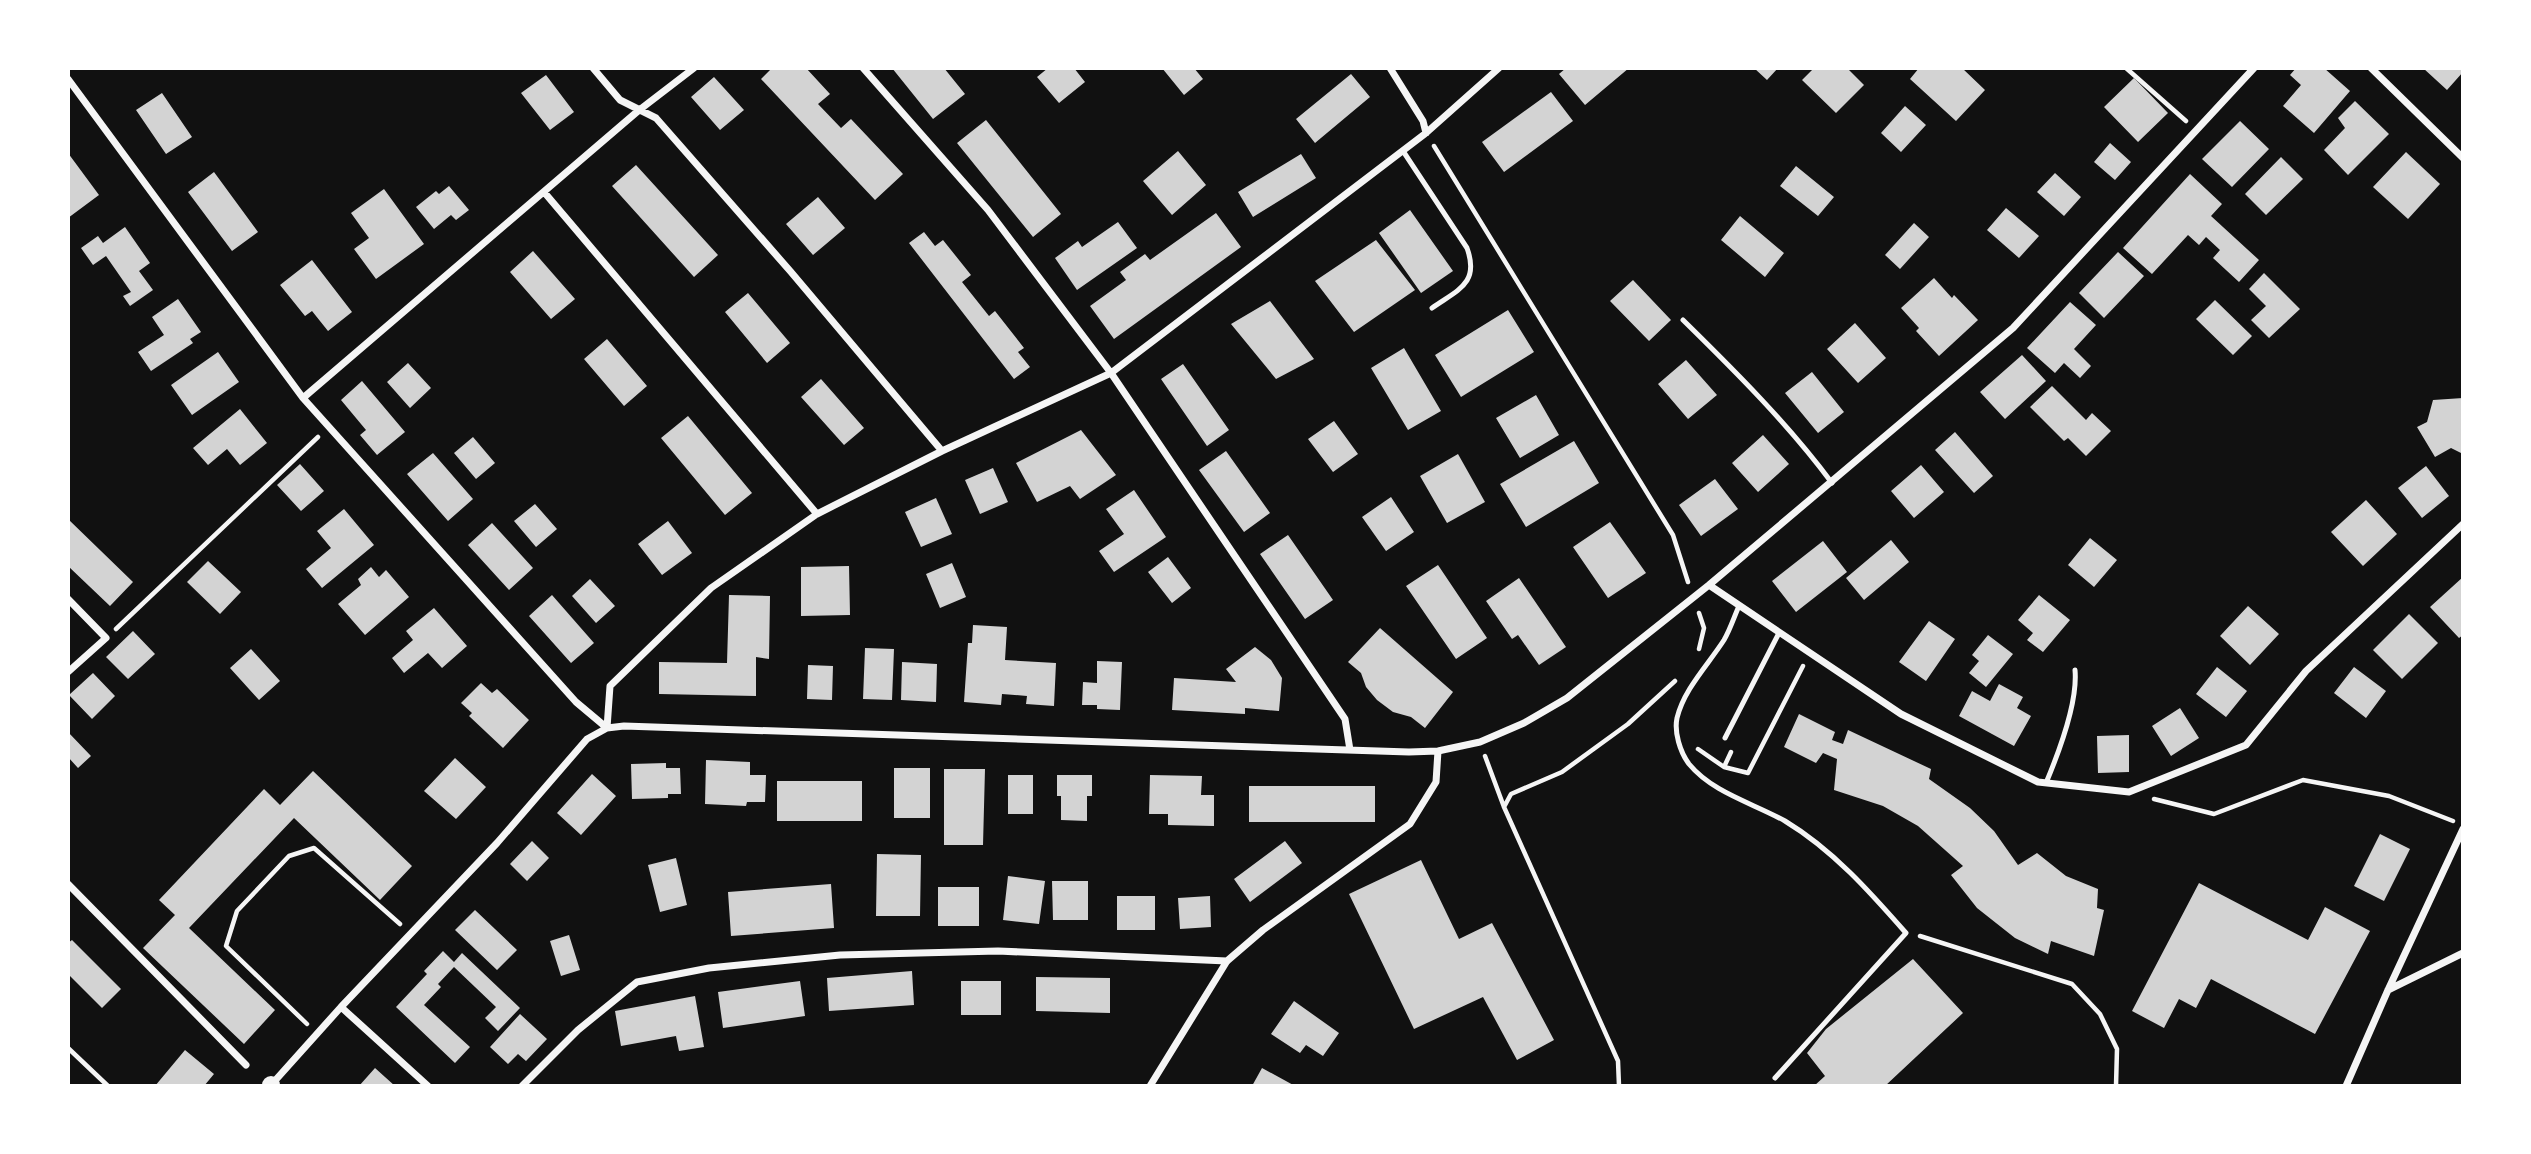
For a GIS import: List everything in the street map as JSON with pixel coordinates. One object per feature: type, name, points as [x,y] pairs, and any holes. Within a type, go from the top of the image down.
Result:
[{"type":"street","points":[[593,68],[620,100],[656,118],[791,272],[942,452]]},
{"type":"street","points":[[303,397],[638,111],[694,68]]},
{"type":"street","points":[[863,68],[988,210],[1111,373],[1345,719],[1350,750]]},
{"type":"street","points":[[1390,68],[1423,121],[1426,133]]},
{"type":"street","points":[[607,728],[610,686],[711,588],[817,514],[1111,373],[1403,152],[1499,68]]},
{"type":"street","points":[[271,1086],[341,1007],[497,843],[587,739],[607,728],[638,726],[1438,751],[1480,742],[1524,723],[1567,698],[1693,598],[2013,328],[2255,68]]},
{"type":"street","points":[[2371,68],[2463,158]]},
{"type":"street","points":[[68,79],[303,397],[576,702],[607,728]]},
{"type":"street","points":[[544,192],[817,514]]},
{"type":"street","points":[[1709,585],[1901,714],[2038,782],[2129,792],[2246,746],[2306,671],[2463,524]]},
{"type":"street","points":[[68,599],[106,638],[68,672]]},
{"type":"street","points":[[1150,1086],[1227,961],[1263,930],[1410,824],[1436,782],[1438,751]]},
{"type":"street","points":[[2346,1086],[2463,827]]},
{"type":"street","points":[[68,884],[246,1065]]},
{"type":"street","points":[[522,1086],[578,1030],[637,982],[709,968],[839,955],[985,952],[1227,961]]},
{"type":"street","points":[[2388,990],[2463,953]]},
{"type":"street","points":[[341,1007],[428,1086]]},
{"type":"lane","points":[[1403,152],[1467,248],[1471,263],[1471,273],[1465,285],[1432,308]]},
{"type":"lane","points":[[1684,320],[1770,409],[1832,483]]},
{"type":"lane","points":[[1739,606],[1726,637],[1686,695],[1677,718],[1676,729],[1687,762],[1703,778],[1784,821],[1823,848],[1868,889],[1906,933],[1775,1078]]},
{"type":"lane","points":[[1724,738],[1779,633]]},
{"type":"lane","points":[[2046,783],[2076,689],[2075,670]]},
{"type":"path","points":[[2126,68],[2197,130]]},
{"type":"path","points":[[1426,133],[1673,535],[1704,628],[1699,649],[1693,658]]},
{"type":"path","points":[[106,638],[329,427]]},
{"type":"path","points":[[1677,718],[1698,748],[1709,757],[1724,767],[1748,773],[1809,653]]},
{"type":"path","points":[[1504,807],[1511,794],[1562,772],[1606,740],[1666,691],[1681,675]]},
{"type":"path","points":[[1480,742],[1504,807],[1618,1060],[1619,1086]]},
{"type":"path","points":[[2129,792],[2214,814],[2303,780],[2389,796],[2463,827]]},
{"type":"path","points":[[317,1034],[226,946],[237,911],[289,856],[314,848],[411,933]]},
{"type":"path","points":[[1925,937],[2072,984],[2100,1014],[2116,1049],[2116,1086]]},
{"type":"path","points":[[68,1048],[108,1086]]},
{"type":"building","points":[[772,68],[806,68],[830,94],[818,104],[841,128],[851,119],[903,174],[875,200],[761,79]]},
{"type":"building","points":[[892,68],[944,68],[965,94],[933,119]]},
{"type":"building","points":[[1048,68],[1074,68],[1085,82],[1059,103],[1037,77]]},
{"type":"building","points":[[1162,68],[1194,68],[1203,79],[1184,95]]},
{"type":"building","points":[[1566,68],[1629,68],[1585,105],[1559,74]]},
{"type":"building","points":[[1754,68],[1778,68],[1767,80]]},
{"type":"building","points":[[1814,68],[1847,68],[1864,85],[1836,113],[1802,80]]},
{"type":"building","points":[[1919,68],[1962,68],[1985,90],[1956,121],[1910,79]]},
{"type":"building","points":[[2296,68],[2324,68],[2350,91],[2314,133],[2283,106],[2301,85],[2290,75]]},
{"type":"building","points":[[2423,68],[2463,68],[2463,72],[2447,90]]},
{"type":"building","points":[[1351,74],[1370,97],[1315,143],[1296,119]]},
{"type":"building","points":[[546,75],[574,112],[550,130],[521,93]]},
{"type":"building","points":[[714,77],[744,110],[720,130],[691,97]]},
{"type":"building","points":[[2134,78],[2168,113],[2138,142],[2104,107]]},
{"type":"building","points":[[1551,92],[1573,121],[1504,172],[1482,142]]},
{"type":"building","points":[[162,93],[192,137],[166,154],[136,110]]},
{"type":"building","points":[[2355,101],[2389,134],[2348,175],[2324,150],[2345,128],[2338,118]]},
{"type":"building","points":[[1905,106],[1926,125],[1901,152],[1881,133]]},
{"type":"building","points":[[986,120],[1061,214],[1033,237],[957,143]]},
{"type":"building","points":[[2240,121],[2269,149],[2232,187],[2202,159]]},
{"type":"building","points":[[2110,143],[2131,162],[2115,180],[2094,162]]},
{"type":"building","points":[[1178,151],[1206,185],[1172,215],[1143,181]]},
{"type":"building","points":[[2406,152],[2440,184],[2408,219],[2373,187]]},
{"type":"building","points":[[68,153],[99,195],[68,218]]},
{"type":"building","points":[[1301,154],[1316,178],[1253,217],[1238,192]]},
{"type":"building","points":[[2281,157],[2303,179],[2266,215],[2245,194]]},
{"type":"building","points":[[636,165],[718,255],[694,277],[612,186]]},
{"type":"building","points":[[1796,166],[1834,197],[1818,216],[1780,186]]},
{"type":"building","points":[[214,172],[258,232],[232,251],[188,192]]},
{"type":"building","points":[[2055,173],[2081,197],[2064,216],[2037,192]]},
{"type":"building","points":[[2190,174],[2222,204],[2211,216],[2259,260],[2239,282],[2213,258],[2220,250],[2206,237],[2199,245],[2188,235],[2152,274],[2123,248]]},
{"type":"building","points":[[449,186],[469,210],[456,220],[451,215],[434,229],[416,207],[436,191],[439,194]]},
{"type":"building","points":[[384,189],[424,244],[376,279],[354,249],[369,238],[351,213]]},
{"type":"building","points":[[818,197],[845,228],[813,255],[786,224]]},
{"type":"building","points":[[2006,208],[2039,236],[2019,258],[1987,230]]},
{"type":"building","points":[[1410,210],[1453,271],[1421,293],[1379,233]]},
{"type":"building","points":[[1216,213],[1241,247],[1114,339],[1090,306],[1126,280],[1120,272],[1145,254],[1150,260]]},
{"type":"building","points":[[1740,216],[1784,253],[1765,277],[1721,240]]},
{"type":"building","points":[[1118,222],[1137,248],[1077,290],[1055,258],[1078,241],[1082,247]]},
{"type":"building","points":[[1914,223],[1929,237],[1900,269],[1885,255]]},
{"type":"building","points":[[125,227],[150,263],[139,271],[153,290],[130,306],[123,296],[131,292],[106,256],[93,265],[81,248],[98,236],[103,243]]},
{"type":"building","points":[[924,232],[935,246],[943,240],[971,275],[962,282],[989,316],[995,311],[1024,348],[1018,352],[1030,367],[1014,379],[909,243]]},
{"type":"building","points":[[1376,240],[1415,290],[1354,332],[1315,281]]},
{"type":"building","points":[[533,251],[575,299],[551,319],[510,272]]},
{"type":"building","points":[[2118,252],[2144,276],[2104,318],[2079,293]]},
{"type":"building","points":[[312,260],[352,312],[328,331],[312,311],[305,316],[280,285]]},
{"type":"building","points":[[2264,273],[2300,309],[2269,338],[2251,320],[2266,306],[2249,289]]},
{"type":"building","points":[[1934,278],[1978,320],[1939,356],[1916,331],[1919,328],[1901,308]]},
{"type":"building","points":[[1633,280],[1671,320],[1649,341],[1610,301]]},
{"type":"building","points":[[748,293],[790,343],[767,363],[725,312]]},
{"type":"building","points":[[178,299],[201,332],[190,339],[193,343],[151,371],[138,352],[164,335],[152,317]]},
{"type":"building","points":[[2215,300],[2252,336],[2233,355],[2196,319]]},
{"type":"building","points":[[1270,301],[1314,359],[1276,379],[1231,324]]},
{"type":"building","points":[[2070,302],[2096,325],[2074,349],[2091,366],[2080,378],[2064,363],[2055,373],[2027,348]]},
{"type":"building","points":[[1508,310],[1534,352],[1461,397],[1435,355]]},
{"type":"building","points":[[1855,323],[1886,358],[1858,383],[1827,349]]},
{"type":"building","points":[[607,339],[647,386],[624,406],[584,359]]},
{"type":"building","points":[[1404,348],[1441,411],[1408,430],[1371,368]]},
{"type":"building","points":[[218,352],[239,382],[192,415],[171,385]]},
{"type":"building","points":[[2022,355],[2046,381],[2005,419],[1980,392]]},
{"type":"building","points":[[1686,360],[1717,395],[1688,419],[1658,384]]},
{"type":"building","points":[[408,363],[431,388],[410,408],[387,382]]},
{"type":"building","points":[[1183,364],[1229,430],[1207,446],[1161,379]]},
{"type":"building","points":[[1812,372],[1844,412],[1818,433],[1785,393]]},
{"type":"building","points":[[821,379],[864,428],[844,445],[801,397]]},
{"type":"building","points":[[362,381],[405,432],[377,455],[360,435],[366,430],[341,400]]},
{"type":"building","points":[[2052,386],[2086,420],[2092,413],[2111,431],[2086,456],[2068,438],[2064,441],[2030,407]]},
{"type":"building","points":[[1536,395],[1559,435],[1520,458],[1496,418]]},
{"type":"building","points":[[2463,398],[2463,454],[2451,448],[2435,457],[2417,427],[2427,422],[2433,400]]},
{"type":"building","points":[[240,409],[267,443],[240,465],[227,449],[208,465],[193,448]]},
{"type":"building","points":[[688,416],[752,493],[725,515],[661,438]]},
{"type":"building","points":[[1334,421],[1358,454],[1333,472],[1308,439]]},
{"type":"building","points":[[1081,430],[1116,475],[1080,499],[1070,486],[1037,502],[1016,463]]},
{"type":"building","points":[[1955,432],[1993,476],[1974,493],[1935,450]]},
{"type":"building","points":[[1763,435],[1789,464],[1758,492],[1732,463]]},
{"type":"building","points":[[473,437],[495,463],[476,479],[454,453]]},
{"type":"building","points":[[1574,441],[1599,483],[1526,527],[1500,484]]},
{"type":"building","points":[[1226,451],[1270,513],[1244,532],[1199,470]]},
{"type":"building","points":[[433,453],[473,499],[448,521],[407,474]]},
{"type":"building","points":[[1458,454],[1485,502],[1447,523],[1420,476]]},
{"type":"building","points":[[300,464],[324,491],[301,511],[277,485]]},
{"type":"building","points":[[1921,465],[1944,492],[1914,518],[1891,491]]},
{"type":"building","points":[[2426,466],[2449,496],[2422,518],[2398,488]]},
{"type":"building","points":[[993,468],[1008,502],[980,514],[965,480]]},
{"type":"building","points":[[1715,479],[1738,509],[1701,536],[1679,505]]},
{"type":"building","points":[[1134,490],[1166,537],[1114,572],[1099,551],[1124,534],[1106,509]]},
{"type":"building","points":[[1391,497],[1414,532],[1386,551],[1362,517]]},
{"type":"building","points":[[936,498],[952,534],[921,547],[905,512]]},
{"type":"building","points":[[2366,500],[2397,534],[2363,566],[2331,532]]},
{"type":"building","points":[[535,504],[557,529],[536,547],[514,521]]},
{"type":"building","points":[[344,509],[374,545],[322,588],[306,569],[331,548],[317,531]]},
{"type":"building","points":[[68,519],[133,582],[110,606],[68,566]]},
{"type":"building","points":[[668,521],[692,553],[662,575],[638,544]]},
{"type":"building","points":[[1610,522],[1646,573],[1608,598],[1573,547]]},
{"type":"building","points":[[492,523],[533,568],[509,590],[468,545]]},
{"type":"building","points":[[1288,535],[1333,600],[1305,619],[1260,554]]},
{"type":"building","points":[[2090,538],[2117,560],[2094,587],[2068,565]]},
{"type":"building","points":[[1891,540],[1909,562],[1864,600],[1846,578]]},
{"type":"building","points":[[1823,541],[1847,572],[1796,612],[1772,581]]},
{"type":"building","points":[[1168,557],[1191,588],[1172,603],[1148,572]]},
{"type":"building","points":[[208,561],[241,592],[220,614],[187,582]]},
{"type":"building","points":[[952,563],[966,597],[940,608],[926,574]]},
{"type":"building","points":[[1438,565],[1487,638],[1456,659],[1406,586]]},
{"type":"building","points":[[849,566],[850,615],[801,616],[801,567]]},
{"type":"building","points":[[371,567],[379,577],[386,570],[409,597],[365,635],[338,604],[361,585],[358,579]]},
{"type":"building","points":[[2463,577],[2463,635],[2459,638],[2430,607]]},
{"type":"building","points":[[1519,578],[1566,647],[1539,665],[1518,635],[1512,639],[1486,601]]},
{"type":"building","points":[[590,579],[615,606],[596,623],[572,596]]},
{"type":"building","points":[[552,595],[594,643],[571,663],[529,616]]},
{"type":"building","points":[[729,595],[770,596],[769,659],[756,657],[756,696],[659,694],[659,662],[727,663]]},
{"type":"building","points":[[2039,595],[2070,620],[2043,652],[2027,640],[2033,633],[2018,620]]},
{"type":"building","points":[[2248,606],[2279,634],[2250,665],[2220,636]]},
{"type":"building","points":[[434,608],[467,646],[442,668],[428,653],[404,673],[392,658],[413,640],[406,631]]},
{"type":"building","points":[[2409,614],[2438,643],[2402,679],[2373,650]]},
{"type":"building","points":[[1929,621],[1955,639],[1926,681],[1899,662]]},
{"type":"building","points":[[973,625],[1007,627],[1005,660],[1056,663],[1054,706],[1026,704],[1027,696],[1002,694],[1001,705],[964,702],[968,643],[972,643]]},
{"type":"building","points":[[1380,628],[1453,692],[1425,728],[1411,717],[1393,712],[1377,700],[1366,687],[1361,673],[1348,662]]},
{"type":"building","points":[[133,631],[155,654],[128,679],[106,657]]},
{"type":"building","points":[[1988,635],[2013,654],[1986,687],[1969,673],[1979,661],[1972,655]]},
{"type":"building","points":[[1255,647],[1271,660],[1282,678],[1279,711],[1245,708],[1245,714],[1172,710],[1174,678],[1236,682],[1226,669]]},
{"type":"building","points":[[865,648],[894,649],[892,700],[863,699]]},
{"type":"building","points":[[251,649],[280,681],[259,700],[230,668]]},
{"type":"building","points":[[1097,661],[1122,662],[1120,710],[1082,705],[1083,682],[1097,683]]},
{"type":"building","points":[[902,662],[937,664],[936,702],[901,700]]},
{"type":"building","points":[[808,665],[833,666],[832,700],[807,699]]},
{"type":"building","points":[[2217,667],[2247,691],[2226,717],[2196,694]]},
{"type":"building","points":[[2354,667],[2386,691],[2366,718],[2334,693]]},
{"type":"building","points":[[93,673],[115,696],[92,719],[69,695]]},
{"type":"building","points":[[481,683],[492,693],[497,689],[529,720],[503,748],[469,716],[472,713],[461,703]]},
{"type":"building","points":[[1999,684],[2023,697],[2017,708],[2031,716],[2014,746],[1959,716],[1972,691],[1990,701]]},
{"type":"building","points":[[2180,708],[2199,738],[2171,756],[2152,726]]},
{"type":"building","points":[[1799,714],[1835,732],[1832,740],[1843,744],[1848,730],[1931,769],[1929,779],[1970,808],[1994,831],[2018,865],[2037,853],[2066,876],[2098,889],[2097,908],[2104,910],[2094,956],[2051,941],[2048,954],[2015,938],[1977,908],[1951,875],[1963,866],[1918,826],[1883,806],[1834,790],[1837,759],[1823,753],[1816,763],[1784,747]]},
{"type":"building","points":[[68,732],[91,756],[78,768],[68,757]]},
{"type":"building","points":[[2129,735],[2129,772],[2098,773],[2097,736]]},
{"type":"building","points":[[455,758],[486,787],[456,819],[424,791]]},
{"type":"building","points":[[706,760],[750,762],[750,775],[766,775],[765,802],[747,802],[746,806],[705,804]]},
{"type":"building","points":[[666,763],[666,768],[680,768],[681,794],[668,794],[668,798],[632,799],[631,764]]},
{"type":"building","points":[[894,768],[930,768],[930,818],[894,818]]},
{"type":"building","points":[[944,769],[985,769],[983,845],[944,845]]},
{"type":"building","points":[[313,771],[412,866],[380,900],[294,818],[189,928],[275,1010],[244,1044],[143,948],[175,915],[159,900],[264,789],[280,805]]},
{"type":"building","points":[[592,774],[616,796],[581,835],[557,813]]},
{"type":"building","points":[[1008,775],[1033,775],[1033,814],[1008,814]]},
{"type":"building","points":[[1057,775],[1092,775],[1092,796],[1087,796],[1087,821],[1061,820],[1061,796],[1057,796]]},
{"type":"building","points":[[1150,775],[1202,776],[1201,795],[1214,795],[1214,826],[1168,825],[1168,814],[1149,814]]},
{"type":"building","points":[[777,781],[862,781],[862,821],[777,821]]},
{"type":"building","points":[[1249,786],[1375,786],[1375,822],[1249,822]]},
{"type":"building","points":[[2380,834],[2410,849],[2384,901],[2354,886]]},
{"type":"building","points":[[532,841],[549,858],[527,881],[510,864]]},
{"type":"building","points":[[1285,841],[1302,863],[1250,902],[1234,879]]},
{"type":"building","points":[[877,854],[921,855],[920,916],[876,916]]},
{"type":"building","points":[[676,858],[687,905],[660,912],[648,865]]},
{"type":"building","points":[[1421,860],[1459,939],[1492,923],[1554,1040],[1517,1060],[1483,997],[1414,1029],[1349,894]]},
{"type":"building","points":[[1008,876],[1045,881],[1039,924],[1003,920]]},
{"type":"building","points":[[1052,881],[1088,881],[1088,920],[1053,920]]},
{"type":"building","points":[[2199,883],[2308,940],[2325,907],[2370,931],[2315,1034],[2211,979],[2196,1008],[2179,999],[2164,1028],[2132,1011]]},
{"type":"building","points":[[831,884],[834,928],[731,936],[728,892]]},
{"type":"building","points":[[938,887],[979,887],[979,926],[938,926]]},
{"type":"building","points":[[1117,896],[1155,896],[1155,930],[1117,930]]},
{"type":"building","points":[[1210,896],[1211,927],[1180,929],[1178,898]]},
{"type":"building","points":[[475,910],[517,950],[497,970],[455,930]]},
{"type":"building","points":[[569,935],[580,970],[561,976],[550,941]]},
{"type":"building","points":[[72,940],[121,989],[102,1008],[68,974],[68,943]]},
{"type":"building","points":[[443,951],[454,962],[462,953],[520,1008],[498,1031],[485,1018],[496,1007],[454,967],[438,984],[441,987],[424,1005],[470,1047],[455,1063],[396,1007],[427,974],[424,971]]},
{"type":"building","points":[[1913,959],[1963,1013],[1885,1086],[1814,1086],[1825,1076],[1807,1053],[1826,1029]]},
{"type":"building","points":[[912,971],[914,1005],[829,1011],[827,978]]},
{"type":"building","points":[[1036,977],[1110,978],[1110,1013],[1036,1011]]},
{"type":"building","points":[[800,981],[805,1016],[723,1028],[718,992]]},
{"type":"building","points":[[961,981],[1001,981],[1001,1015],[961,1015]]},
{"type":"building","points":[[695,996],[704,1047],[679,1051],[676,1036],[621,1046],[615,1011]]},
{"type":"building","points":[[1294,1001],[1339,1033],[1323,1056],[1306,1045],[1300,1053],[1271,1034]]},
{"type":"building","points":[[520,1014],[547,1039],[526,1061],[518,1054],[508,1064],[490,1047]]},
{"type":"building","points":[[185,1050],[214,1074],[204,1086],[155,1086]]},
{"type":"building","points":[[375,1068],[395,1086],[359,1086]]},
{"type":"building","points":[[1262,1068],[1295,1086],[1252,1086]]}]
